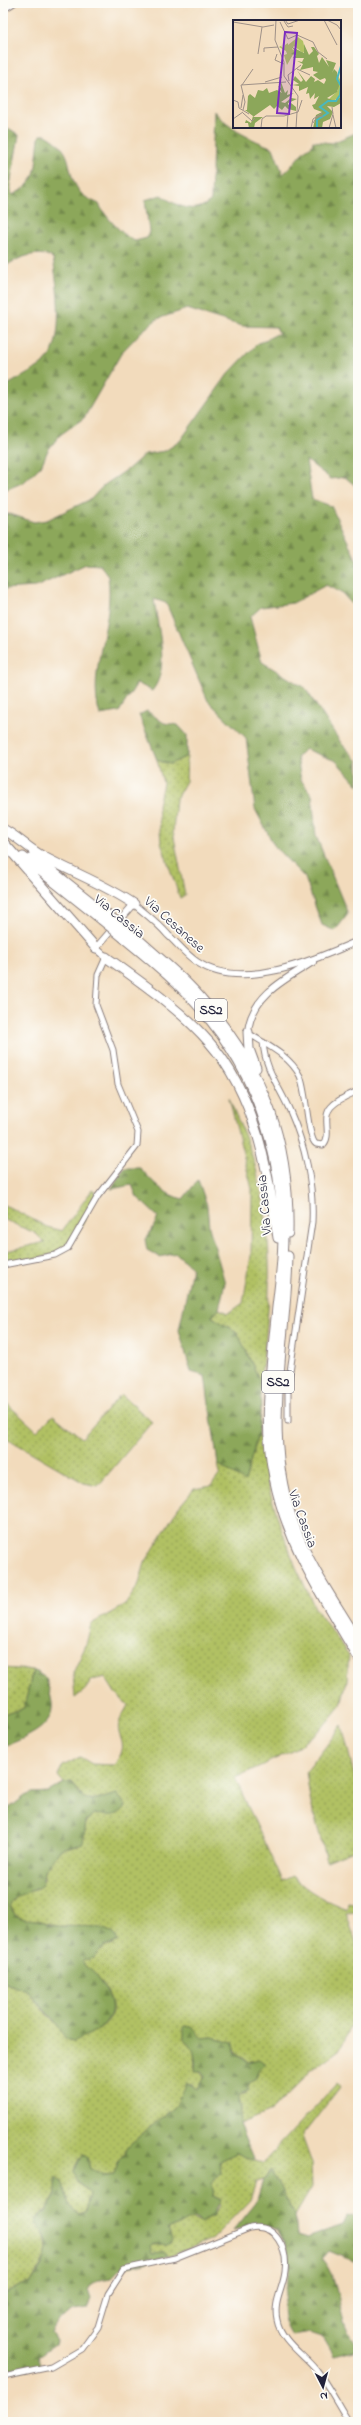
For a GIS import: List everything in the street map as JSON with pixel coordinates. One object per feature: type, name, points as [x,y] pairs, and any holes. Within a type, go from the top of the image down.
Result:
[{"type":"highway","points":[[3,831],[17,836],[42,856],[116,892],[134,904]]},
{"type":"highway","name":"Via Cassia","points":[[3,831],[103,917]]},
{"type":"highway","points":[[3,841],[96,948]]},
{"type":"highway","name":"Via Cassia","points":[[3,841],[185,981],[206,1003],[252,1070],[270,1107],[283,1157],[288,1202],[288,1266],[276,1401],[277,1448],[281,1478],[296,1530],[313,1564],[358,1641]]},
{"type":"highway","name":"Via Cassia","points":[[126,935],[200,1007],[220,1032],[247,1077],[263,1112],[275,1161],[282,1217],[281,1264],[269,1400],[270,1449],[274,1477],[291,1538],[358,1657]]},
{"type":"highway","points":[[106,957],[186,1018],[210,1043],[232,1075],[246,1107],[265,1162],[281,1264]]},
{"type":"highway","points":[[248,1032],[250,1052],[266,1089],[270,1107]]},
{"type":"street","points":[[3,10],[14,3]]},
{"type":"street","name":"Via Cesanese","points":[[96,948],[134,904],[154,920],[192,958],[219,972],[249,974],[317,959],[358,941]]},
{"type":"street","points":[[3,1265],[55,1255],[70,1246],[98,1196],[133,1154],[138,1143],[138,1132],[118,1084],[113,1050],[96,1005],[96,982],[106,957],[96,948]]},
{"type":"street","points":[[317,959],[268,993],[253,1012],[248,1032],[286,1058],[300,1077],[308,1108],[311,1138],[316,1144],[323,1144],[327,1140],[326,1116],[332,1106],[358,1091]]},
{"type":"street","points":[[263,1042],[266,1064],[295,1124],[309,1176],[312,1197],[312,1222],[288,1385],[288,1421]]},
{"type":"street","points":[[3,2377],[51,2367],[82,2349],[98,2327],[108,2294],[124,2269],[161,2262],[250,2228],[262,2227],[270,2230],[277,2238],[285,2260],[285,2273],[277,2299],[276,2310],[281,2331],[316,2370],[349,2422]]},
{"type":"green space","points":[[214,111],[233,129],[273,148],[283,174],[304,151],[312,146],[313,141],[332,143],[358,132],[358,488],[345,477],[331,479],[306,460],[312,499],[331,506],[358,563],[358,611],[343,594],[326,585],[293,603],[261,607],[250,617],[262,662],[305,688],[341,743],[358,761],[358,785],[336,761],[305,749],[297,757],[301,780],[312,795],[316,836],[348,914],[335,931],[322,925],[305,878],[275,847],[255,809],[246,738],[208,701],[166,603],[154,599],[160,634],[162,659],[158,682],[152,691],[137,683],[119,712],[100,715],[96,681],[108,612],[109,594],[107,574],[100,565],[86,564],[36,587],[3,589],[3,515],[10,514],[34,522],[47,520],[91,499],[103,486],[128,469],[145,454],[165,451],[180,441],[228,374],[257,344],[279,333],[276,327],[242,326],[187,309],[157,319],[141,332],[122,352],[84,418],[60,435],[48,450],[41,466],[24,482],[3,491],[3,388],[40,366],[52,353],[58,328],[58,297],[53,258],[41,254],[27,256],[14,261],[3,268],[3,132],[10,129],[19,135],[10,186],[12,195],[21,190],[32,179],[36,165],[40,135],[46,135],[62,148],[69,162],[75,184],[80,192],[87,198],[99,204],[114,225],[130,239],[135,241],[147,238],[149,231],[145,200],[161,195],[180,206],[186,208],[199,208],[211,200]]},
{"type":"green space","points":[[147,711],[164,723],[178,725],[187,735],[187,756],[170,764],[157,760],[139,715]]},
{"type":"green space","points":[[187,756],[186,781],[176,799],[173,832],[185,895],[180,898],[161,843],[158,805],[163,783],[157,760],[170,764]]},
{"type":"green space","points":[[229,1098],[256,1169],[262,1195],[269,1248],[269,1301],[260,1381],[237,1332],[212,1317],[219,1309],[229,1313],[243,1303],[251,1256],[252,1189]]},
{"type":"green space","points":[[124,1168],[140,1168],[164,1191],[183,1199],[198,1180],[207,1205],[209,1227],[225,1283],[219,1309],[212,1317],[237,1332],[260,1381],[261,1407],[258,1433],[245,1482],[218,1464],[205,1376],[191,1372],[179,1330],[192,1268],[176,1253],[160,1257],[147,1250],[145,1239],[152,1230],[158,1217],[137,1197],[132,1185],[111,1189]]},
{"type":"green space","points":[[92,1190],[96,1193],[81,1228],[63,1248],[55,1253],[43,1257],[3,1263],[3,1252],[45,1242],[35,1233],[3,1219],[3,1204],[47,1227],[62,1231]]},
{"type":"green space","points":[[121,1394],[152,1422],[98,1486],[84,1483],[3,1436],[3,1400],[37,1431],[53,1415],[82,1438]]},
{"type":"green space","points":[[258,1433],[263,1449],[268,1486],[281,1528],[295,1565],[315,1608],[349,1655],[347,1680],[341,1705],[322,1728],[294,1750],[235,1778],[282,1881],[293,1876],[318,1896],[347,1909],[348,1902],[358,1904],[358,1912],[346,1913],[358,1948],[358,2009],[346,2038],[339,2050],[313,2069],[271,2111],[239,2124],[241,2109],[238,2100],[239,2096],[246,2093],[249,2083],[256,2079],[258,2070],[264,2065],[256,2060],[248,2062],[242,2057],[236,2055],[232,2042],[212,2037],[203,2038],[198,2033],[184,2039],[194,2050],[195,2068],[204,2074],[203,2081],[198,2088],[190,2083],[176,2106],[129,2145],[125,2154],[119,2161],[114,2175],[107,2176],[90,2169],[87,2157],[80,2159],[75,2169],[79,2184],[89,2194],[86,2212],[80,2215],[72,2209],[61,2183],[47,2210],[39,2214],[37,2226],[43,2232],[47,2245],[47,2253],[38,2271],[31,2283],[22,2285],[3,2296],[3,1982],[27,1991],[70,2041],[97,2030],[106,2023],[111,2016],[112,2007],[110,1997],[103,1985],[83,1960],[94,1958],[104,1946],[114,1944],[113,1933],[88,1927],[57,1926],[37,1920],[25,1921],[14,1913],[10,1905],[20,1893],[36,1890],[44,1880],[44,1871],[61,1849],[78,1845],[84,1838],[88,1820],[93,1814],[98,1815],[112,1795],[99,1800],[86,1799],[82,1797],[72,1782],[64,1783],[58,1776],[63,1766],[80,1757],[92,1764],[114,1765],[122,1751],[122,1741],[118,1728],[128,1705],[115,1693],[105,1677],[92,1680],[85,1690],[75,1698],[73,1673],[86,1645],[91,1624],[125,1605],[138,1586],[145,1563],[178,1508],[194,1489],[211,1486],[220,1474],[218,1464],[245,1481]]},
{"type":"green space","points":[[3,1668],[33,1670],[24,1708],[3,1715]]},
{"type":"green space","points":[[33,1670],[46,1678],[52,1700],[51,1712],[48,1720],[35,1732],[3,1747],[3,1715],[24,1708]]},
{"type":"green space","points":[[342,1725],[358,1787],[356,1806],[358,1810],[358,1848],[327,1861],[311,1804],[306,1772]]},
{"type":"green space","points":[[72,1782],[81,1796],[92,1801],[117,1794],[126,1806],[115,1815],[93,1814],[86,1822],[83,1843],[61,1849],[44,1871],[42,1885],[16,1897],[10,1905],[14,1913],[23,1919],[39,1921],[54,1926],[95,1927],[110,1932],[116,1936],[117,1942],[104,1946],[94,1958],[83,1960],[103,1984],[109,1995],[111,2005],[110,2014],[99,2028],[74,2041],[66,2039],[51,2017],[27,1991],[3,1982],[3,1813],[25,1796],[32,1793],[48,1792],[64,1783]]},
{"type":"green space","points":[[184,2026],[191,2027],[203,2038],[212,2037],[233,2042],[234,2053],[248,2062],[259,2059],[264,2063],[264,2065],[258,2070],[256,2079],[249,2083],[248,2091],[241,2094],[238,2100],[241,2109],[239,2124],[254,2159],[252,2160],[237,2153],[220,2161],[221,2174],[211,2183],[215,2192],[213,2196],[221,2200],[216,2209],[216,2215],[206,2219],[201,2224],[198,2220],[193,2218],[179,2226],[168,2228],[172,2240],[170,2243],[164,2245],[153,2243],[150,2246],[152,2253],[164,2252],[168,2257],[120,2269],[111,2278],[99,2280],[92,2284],[88,2290],[91,2299],[87,2308],[74,2310],[59,2320],[51,2333],[56,2341],[55,2345],[38,2357],[42,2367],[15,2371],[3,2366],[3,2296],[22,2285],[31,2283],[41,2268],[46,2255],[47,2243],[46,2238],[37,2224],[36,2218],[39,2214],[46,2212],[56,2194],[56,2178],[63,2187],[69,2203],[75,2212],[80,2215],[85,2213],[89,2194],[78,2182],[74,2171],[83,2155],[87,2157],[90,2169],[107,2176],[114,2175],[119,2160],[125,2154],[129,2145],[176,2106],[187,2083],[198,2088],[205,2076],[202,2071],[195,2071],[194,2053],[184,2039]]},
{"type":"green space","points":[[337,2083],[340,2087],[302,2136],[311,2161],[312,2187],[295,2216],[270,2170],[263,2180],[256,2182],[250,2200],[212,2239],[168,2257],[164,2252],[152,2253],[150,2249],[151,2244],[171,2243],[168,2228],[179,2226],[190,2219],[203,2223],[206,2219],[214,2216],[220,2205],[220,2199],[213,2196],[214,2190],[211,2183],[219,2176],[220,2161],[237,2153],[262,2164]]},
{"type":"green space","points":[[271,2170],[295,2216],[297,2235],[307,2238],[343,2225],[348,2215],[358,2217],[358,2263],[329,2251],[322,2259],[334,2280],[342,2315],[351,2336],[358,2346],[358,2350],[333,2356],[322,2337],[310,2333],[292,2336],[286,2325],[283,2306],[288,2277],[289,2256],[278,2230],[267,2226],[251,2226],[234,2230],[256,2203],[263,2180]]}]
